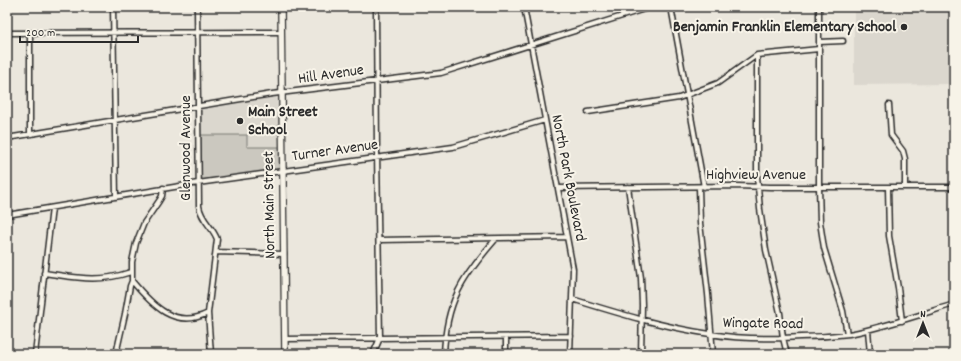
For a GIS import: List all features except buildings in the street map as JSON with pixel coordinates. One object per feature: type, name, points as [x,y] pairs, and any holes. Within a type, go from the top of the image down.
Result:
[{"type":"street","points":[[113,7],[116,197]]},
{"type":"street","name":"Glenwood Avenue","points":[[197,7],[198,183],[200,213],[205,222],[214,232],[217,239],[208,313],[211,354]]},
{"type":"street","name":"North Main Street","points":[[281,7],[285,354]]},
{"type":"street","points":[[373,354],[380,338],[376,7]]},
{"type":"street","name":"North Park Boulevard","points":[[524,7],[573,269],[570,354]]},
{"type":"street","name":"Hill Avenue","points":[[7,138],[282,94],[441,73],[651,7]]},
{"type":"street","points":[[671,7],[704,187]]},
{"type":"street","points":[[819,7],[819,187],[822,236],[828,264],[843,311],[847,334]]},
{"type":"street","points":[[7,33],[281,32]]},
{"type":"street","points":[[30,33],[30,134]]},
{"type":"street","points":[[819,42],[842,41]]},
{"type":"street","points":[[588,112],[679,98],[718,83],[757,56],[819,49]]},
{"type":"street","points":[[757,56],[758,187],[764,236],[787,354]]},
{"type":"street","points":[[889,105],[891,135],[901,149],[905,159],[905,187]]},
{"type":"street","name":"Turner Avenue","points":[[7,215],[163,188],[453,147],[545,120]]},
{"type":"street","name":"Highview Avenue","points":[[558,188],[954,186]]},
{"type":"street","points":[[699,187],[700,223],[713,354]]},
{"type":"street","points":[[888,187],[889,236],[902,321]]},
{"type":"street","points":[[116,354],[132,281],[131,272],[140,230],[162,196],[163,188]]},
{"type":"street","points":[[628,188],[641,278],[641,354]]},
{"type":"street","points":[[35,354],[52,208]]},
{"type":"street","points":[[379,240],[495,240],[567,237]]},
{"type":"street","points":[[444,354],[445,338],[450,311],[457,291],[469,270],[495,240]]},
{"type":"street","points":[[216,252],[284,254]]},
{"type":"street","points":[[44,273],[94,280],[109,278],[131,272]]},
{"type":"street","points":[[132,281],[151,302],[173,316],[185,320],[193,319],[208,313]]},
{"type":"street","name":"Wingate Road","points":[[572,299],[642,320],[677,328],[711,334],[783,338],[847,334],[868,330],[902,321],[954,304]]},
{"type":"street","points":[[868,330],[870,354]]},
{"type":"street","points":[[284,339],[571,336]]},
{"type":"street","points":[[506,337],[506,354]]},
{"type":"shaded area","name":"Benjamin Franklin Elementary School","points":[[854,7],[954,7],[954,84],[854,85]]},
{"type":"shaded area","name":"Main Street School","points":[[280,95],[280,147],[247,147],[247,135],[200,135],[199,107]]},
{"type":"shaded area","points":[[200,135],[247,135],[247,147],[280,147],[280,169],[200,181]]},
{"type":"place","name":"Benjamin Franklin Elementary School","points":[[904,27]]},
{"type":"place","name":"Main Street School","points":[[240,121]]}]
